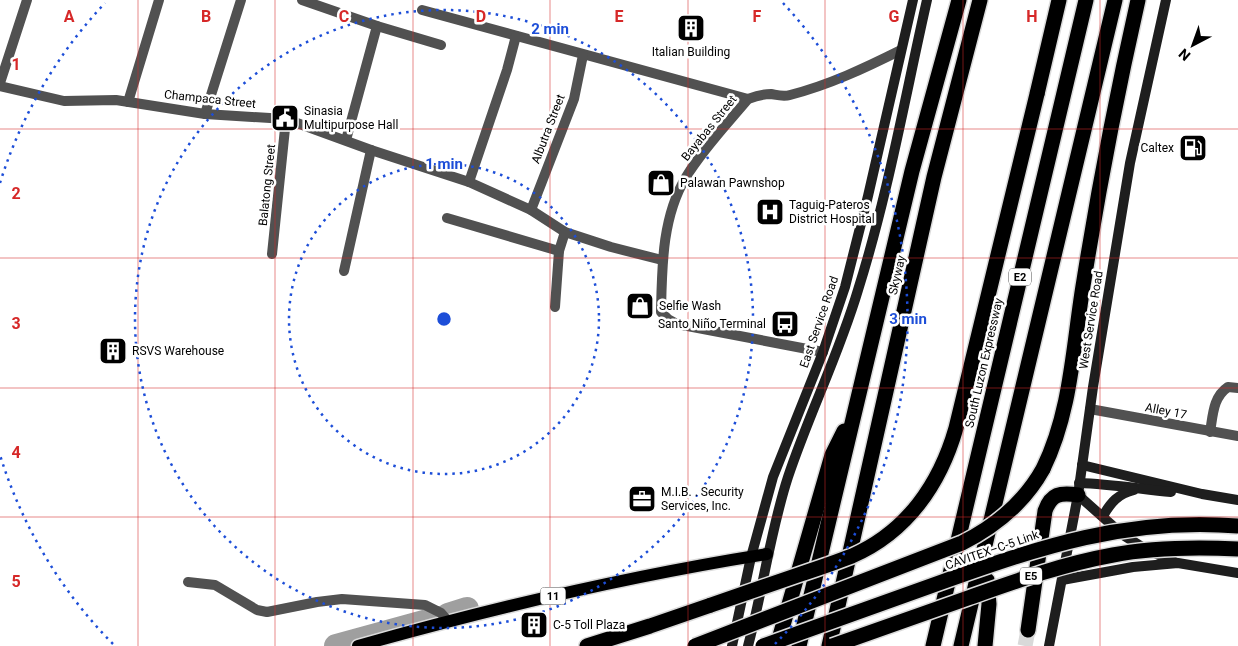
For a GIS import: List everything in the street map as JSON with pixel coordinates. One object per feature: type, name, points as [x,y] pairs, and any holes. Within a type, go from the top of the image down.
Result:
[{"type":"highway","name":"Skyway","points":[[799,646],[912,171],[959,0]]},
{"type":"highway","name":"Skyway","points":[[831,646],[934,177],[980,0]]},
{"type":"highway","points":[[587,646],[838,561],[864,550],[907,518],[931,487],[947,457],[961,410],[1059,0]]},
{"type":"highway","name":"South Luzon Expressway","points":[[933,646],[1086,0]]},
{"type":"highway","name":"E2","points":[[961,646],[1115,0]]},
{"type":"highway","points":[[695,646],[962,543],[986,529],[1013,509],[1038,478],[1057,438],[1069,384],[1104,157],[1138,0]]},
{"type":"highway","name":"Skyway","points":[[777,646],[832,456],[854,414]]},
{"type":"highway","points":[[1028,630],[1041,526],[1047,505],[1050,500],[1059,495],[1078,489]]},
{"type":"highway","name":"CAVITEX–C-5 Link","points":[[764,646],[1002,561],[1081,538],[1123,530],[1177,524],[1238,526]]},
{"type":"highway","name":"E5","points":[[831,646],[1013,581],[1080,562],[1157,549],[1238,549]]},
{"type":"highway","name":"E2","points":[[984,551],[989,604],[985,646]]},
{"type":"main road","name":"East Service Road","points":[[732,646],[751,557],[773,477],[822,352],[845,287],[913,0]]},
{"type":"main road","name":"East Service Road","points":[[748,646],[767,554],[788,479],[859,289],[883,200],[928,0]]},
{"type":"main road","name":"West Service Road","points":[[1049,646],[1078,489],[1130,163],[1166,0]]},
{"type":"main road","points":[[845,287],[859,289]]},
{"type":"main road","points":[[1082,465],[1202,494],[1238,500]]},
{"type":"main road","points":[[1078,489],[1110,484],[1137,489],[1202,494]]},
{"type":"main road","points":[[1078,489],[1124,535],[1147,550],[1178,563],[1238,573]]},
{"type":"main road","points":[[1103,516],[1115,498],[1123,493],[1137,489]]},
{"type":"main road","name":"11","points":[[358,646],[448,621],[567,593],[727,560],[767,554]]},
{"type":"main road","points":[[1062,580],[1133,567],[1178,563]]},
{"type":"street","points":[[0,84],[27,0]]},
{"type":"street","points":[[128,102],[159,0]]},
{"type":"street","points":[[205,114],[241,0]]},
{"type":"street","points":[[302,0],[377,26],[441,45]]},
{"type":"street","points":[[422,10],[748,99]]},
{"type":"street","points":[[346,140],[377,26]]},
{"type":"street","points":[[469,182],[507,70],[516,36]]},
{"type":"street","name":"Bayabas Street","points":[[822,352],[678,324],[668,319],[661,312],[662,260],[671,214],[686,178],[711,143],[748,99],[757,95],[786,96],[806,91],[830,83],[901,50]]},
{"type":"street","name":"Albutra Street","points":[[530,210],[574,99],[583,55]]},
{"type":"street","name":"Champaca Street","points":[[0,84],[64,101],[116,100],[205,114],[286,119],[371,150],[469,182],[530,210],[565,232],[611,247],[662,260]]},
{"type":"street","name":"Balatong Street","points":[[272,254],[286,119]]},
{"type":"street","points":[[344,271],[371,150]]},
{"type":"street","points":[[446,218],[559,251]]},
{"type":"street","points":[[554,307],[559,251],[565,232]]},
{"type":"street","points":[[1210,432],[1215,403],[1220,392],[1228,387],[1238,388]]},
{"type":"street","name":"Alley 17","points":[[1090,409],[1238,436]]},
{"type":"street","points":[[188,582],[215,585],[257,610],[267,612],[317,602],[342,600],[426,605],[441,613],[448,621]]},
{"type":"waterway","points":[[448,615],[467,609]]},
{"type":"waterway","points":[[336,646],[438,618]]},
{"type":"tunnel","points":[[1025,646],[1028,630]]},
{"type":"place","name":"Italian Building","points":[[691,28]]},
{"type":"place","name":"Sinasia Multipurpose Hall","points":[[285,118]]},
{"type":"place","name":"Caltex","points":[[1193,148]]},
{"type":"place","name":"Palawan Pawnshop","points":[[661,183]]},
{"type":"place","name":"Taguig-Pateros District Hospital","points":[[770,212]]},
{"type":"place","name":"Selfie Wash","points":[[640,306]]},
{"type":"place","name":"Santo Niño Terminal","points":[[785,324]]},
{"type":"place","name":"RSVS Warehouse","points":[[113,351]]},
{"type":"place","name":"M.I.B. . Security Services, Inc.","points":[[642,499]]},
{"type":"place","name":"C-5 Toll Plaza","points":[[534,625]]}]
